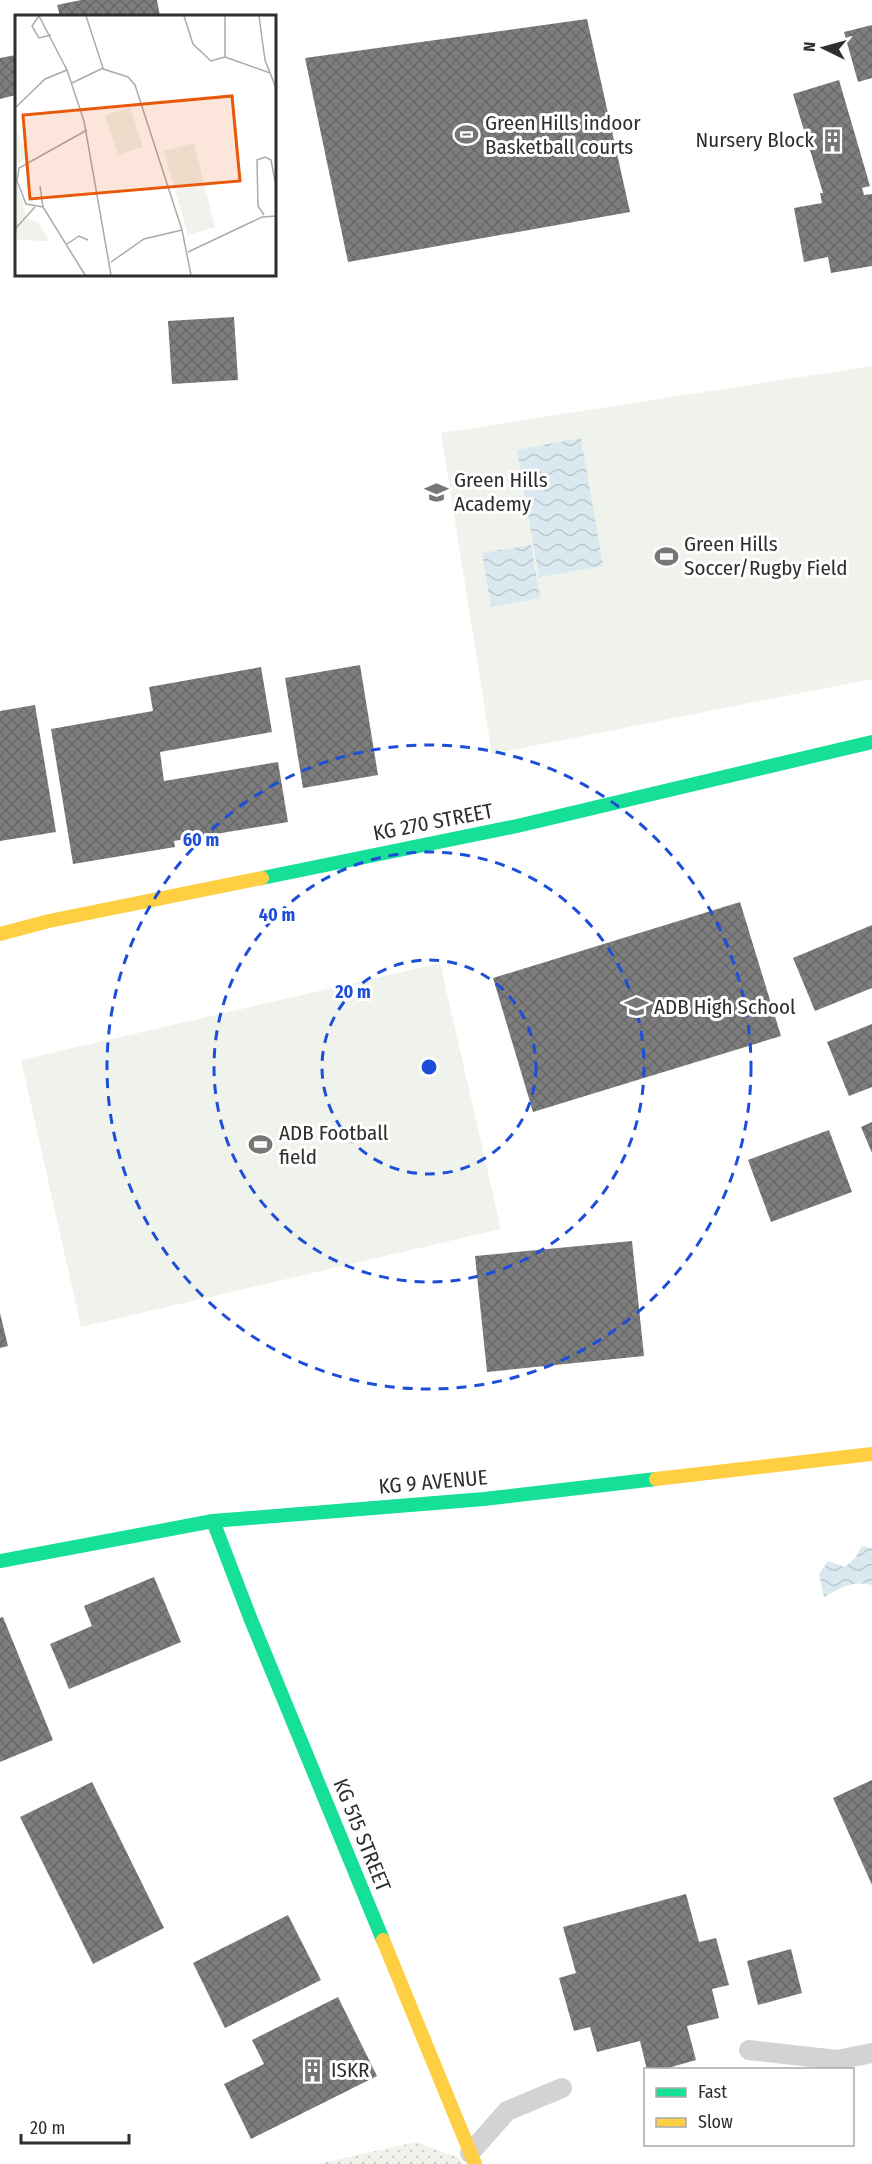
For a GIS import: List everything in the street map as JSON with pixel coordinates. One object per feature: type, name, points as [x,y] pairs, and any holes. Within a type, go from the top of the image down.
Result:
[{"type":"street","name":"KG 270 STREET","points":[[0,934],[49,921],[517,826],[872,742]]},
{"type":"street","name":"KG 9 AVENUE","points":[[0,1562],[213,1521],[484,1499],[872,1454]]},
{"type":"street","name":"KG 515 STREET","points":[[213,1521],[255,1631],[473,2159]]},
{"type":"lane","points":[[748,2050],[837,2060],[872,2053]]},
{"type":"lane","points":[[473,2159],[507,2111],[562,2088]]},
{"type":"shaded area","name":"Green Hills Soccer/Rugby Field","points":[[872,366],[872,679],[492,754],[441,433]]},
{"type":"shaded area","name":"ADB Football field","points":[[440,963],[501,1229],[81,1327],[21,1060]]},
{"type":"shaded area","points":[[416,2142],[459,2158],[463,2164],[317,2164]]},
{"type":"water","points":[[581,438],[603,566],[539,577],[517,450]]},
{"type":"water","points":[[531,545],[540,598],[491,607],[482,553]]},
{"type":"water","points":[[862,1546],[872,1548],[872,1585],[853,1584],[824,1597],[819,1574],[828,1561],[845,1567],[855,1558]]},
{"type":"building","points":[[81,0],[157,0],[160,15],[60,15],[57,5]]},
{"type":"building","name":"Green Hills indoor Basketball courts","points":[[587,19],[630,212],[348,262],[305,58]]},
{"type":"building","name":"Nursery Block","points":[[872,25],[872,78],[858,82],[844,32]]},
{"type":"building","points":[[15,55],[15,95],[0,99],[0,58]]},
{"type":"building","name":"Nursery Block","points":[[839,80],[870,186],[862,188],[864,195],[872,194],[872,266],[831,273],[828,257],[804,262],[794,208],[822,203],[820,193],[823,193],[793,94]]},
{"type":"building","points":[[234,317],[238,380],[172,384],[168,321]]},
{"type":"building","points":[[360,665],[378,775],[303,788],[285,678]]},
{"type":"building","points":[[261,667],[272,732],[160,752],[164,781],[278,762],[288,822],[174,841],[175,847],[73,864],[51,729],[153,711],[149,687]]},
{"type":"building","points":[[35,705],[56,832],[0,841],[0,711]]},
{"type":"building","name":"ADB High School","points":[[740,902],[781,1036],[533,1112],[493,978]]},
{"type":"building","points":[[872,925],[872,988],[815,1011],[793,958]]},
{"type":"building","points":[[872,1024],[872,1087],[849,1096],[827,1042]]},
{"type":"building","points":[[872,1122],[872,1153],[861,1127]]},
{"type":"building","points":[[829,1130],[852,1192],[771,1222],[748,1160]]},
{"type":"building","points":[[632,1241],[644,1356],[487,1372],[475,1256]]},
{"type":"building","points":[[0,1313],[8,1346],[0,1348]]},
{"type":"building","points":[[154,1577],[181,1642],[69,1689],[50,1644],[92,1626],[84,1606]]},
{"type":"building","points":[[3,1617],[53,1740],[0,1762],[0,1618]]},
{"type":"building","points":[[872,1780],[872,1885],[833,1798]]},
{"type":"building","points":[[92,1782],[164,1928],[93,1964],[20,1817]]},
{"type":"building","points":[[686,1894],[699,1942],[716,1938],[729,1985],[712,1989],[719,2018],[687,2026],[696,2060],[668,2068],[647,2068],[640,2041],[597,2052],[590,2027],[574,2031],[559,1978],[576,1973],[563,1927]]},
{"type":"building","points":[[288,1915],[321,1980],[225,2028],[193,1963]]},
{"type":"building","points":[[791,1949],[802,1993],[758,2005],[747,1961]]},
{"type":"building","name":"ISKR","points":[[338,1997],[377,2076],[251,2139],[224,2084],[264,2064],[252,2040]]},
{"type":"traffic: fast","points":[[262,878],[517,826],[872,742]]},
{"type":"traffic: fast","points":[[0,1561],[213,1521],[484,1499],[656,1479]]},
{"type":"traffic: fast","points":[[213,1521],[251,1620],[383,1940]]},
{"type":"traffic: slow","points":[[0,934],[49,921],[262,878]]},
{"type":"traffic: slow","points":[[656,1479],[872,1454]]},
{"type":"traffic: slow","points":[[383,1940],[475,2164]]},
{"type":"place","name":"Green Hills indoor Basketball courts","points":[[467,135]]},
{"type":"place","name":"Nursery Block","points":[[832,140]]},
{"type":"place","name":"Green Hills Academy","points":[[436,492]]},
{"type":"place","name":"Green Hills Soccer/Rugby Field","points":[[666,556]]},
{"type":"place","name":"ADB High School","points":[[636,1007]]},
{"type":"place","name":"ADB Football field","points":[[261,1145]]},
{"type":"place","name":"ISKR","points":[[313,2070]]}]
